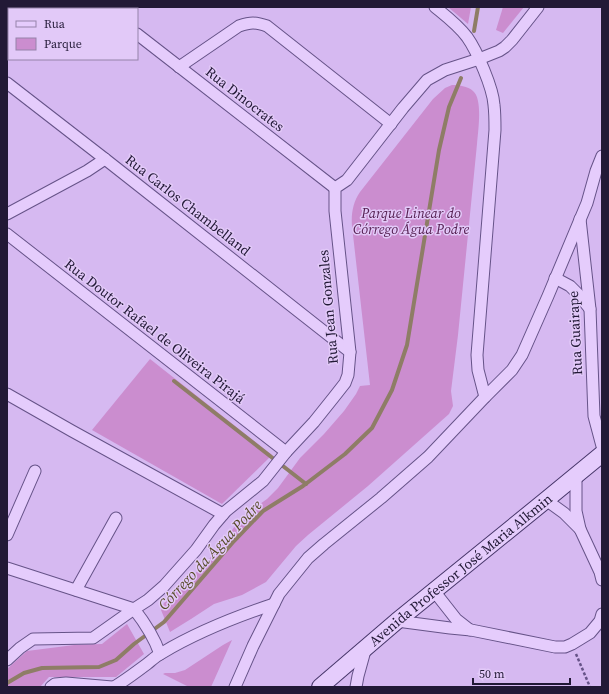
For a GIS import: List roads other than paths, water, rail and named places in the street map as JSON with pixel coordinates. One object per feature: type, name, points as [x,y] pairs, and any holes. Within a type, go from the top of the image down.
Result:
[{"type":"street","points":[[435,7],[456,25],[475,49],[492,95],[494,105],[495,124],[477,355],[478,370],[485,397]]},
{"type":"street","points":[[335,188],[347,180],[403,108],[427,80],[445,70],[479,59],[505,48],[538,7]]},
{"type":"street","points":[[179,67],[239,26],[249,23],[257,23],[267,26],[391,124]]},
{"type":"street","name":"Rua Dinocrates","points":[[138,35],[335,188]]},
{"type":"street","name":"Rua Carlos Chambelland","points":[[7,83],[350,352]]},
{"type":"street","points":[[235,687],[274,604],[308,558],[428,457],[512,370],[522,354],[555,278],[586,203],[602,156]]},
{"type":"street","points":[[7,214],[105,159]]},
{"type":"street","name":"Rua Jean Gonzales","points":[[7,660],[33,639],[93,638],[148,600],[164,586],[196,550],[223,514],[263,481],[272,468],[314,422],[345,383],[348,375],[350,352],[335,212],[335,188]]},
{"type":"street","name":"Rua Guairape","points":[[580,218],[590,310],[594,416],[602,446]]},
{"type":"street","name":"Rua Doutor Rafael de Oliveira Pirajá","points":[[7,234],[283,455]]},
{"type":"street","points":[[555,278],[570,286],[590,310]]},
{"type":"street","points":[[7,394],[72,432],[223,514]]},
{"type":"street","name":"Avenida Professor José Maria Alkmin","points":[[320,687],[397,621],[602,454]]},
{"type":"street","points":[[7,535],[35,471]]},
{"type":"street","points":[[576,476],[576,511],[580,529],[600,572],[602,580]]},
{"type":"street","points":[[546,500],[564,513],[580,529]]},
{"type":"street","points":[[76,590],[116,518]]},
{"type":"street","points":[[7,568],[134,609],[145,623],[158,648]]},
{"type":"street","points":[[434,591],[456,619],[471,630]]},
{"type":"street","points":[[51,687],[55,684],[66,683],[113,687],[135,673],[158,648],[189,638],[240,615],[274,604]]},
{"type":"street","points":[[397,621],[471,630],[556,647],[565,647],[590,633],[600,621],[602,614]]},
{"type":"street","points":[[356,687],[366,647]]},
{"type":"waterway","name":"Córrego da Água Podre","points":[[474,31],[478,7]]},
{"type":"waterway","name":"Córrego da Água Podre","points":[[7,683],[24,673],[42,668],[99,667],[116,660],[134,644],[164,622],[234,541],[263,511],[303,486],[345,454],[372,428],[392,390],[407,345],[439,150],[449,107],[461,78]]},
{"type":"waterway","points":[[174,381],[306,484]]},
{"type":"park label","name":"Parque Linear do Córrego Água Podre","points":[[411,222]]}]
